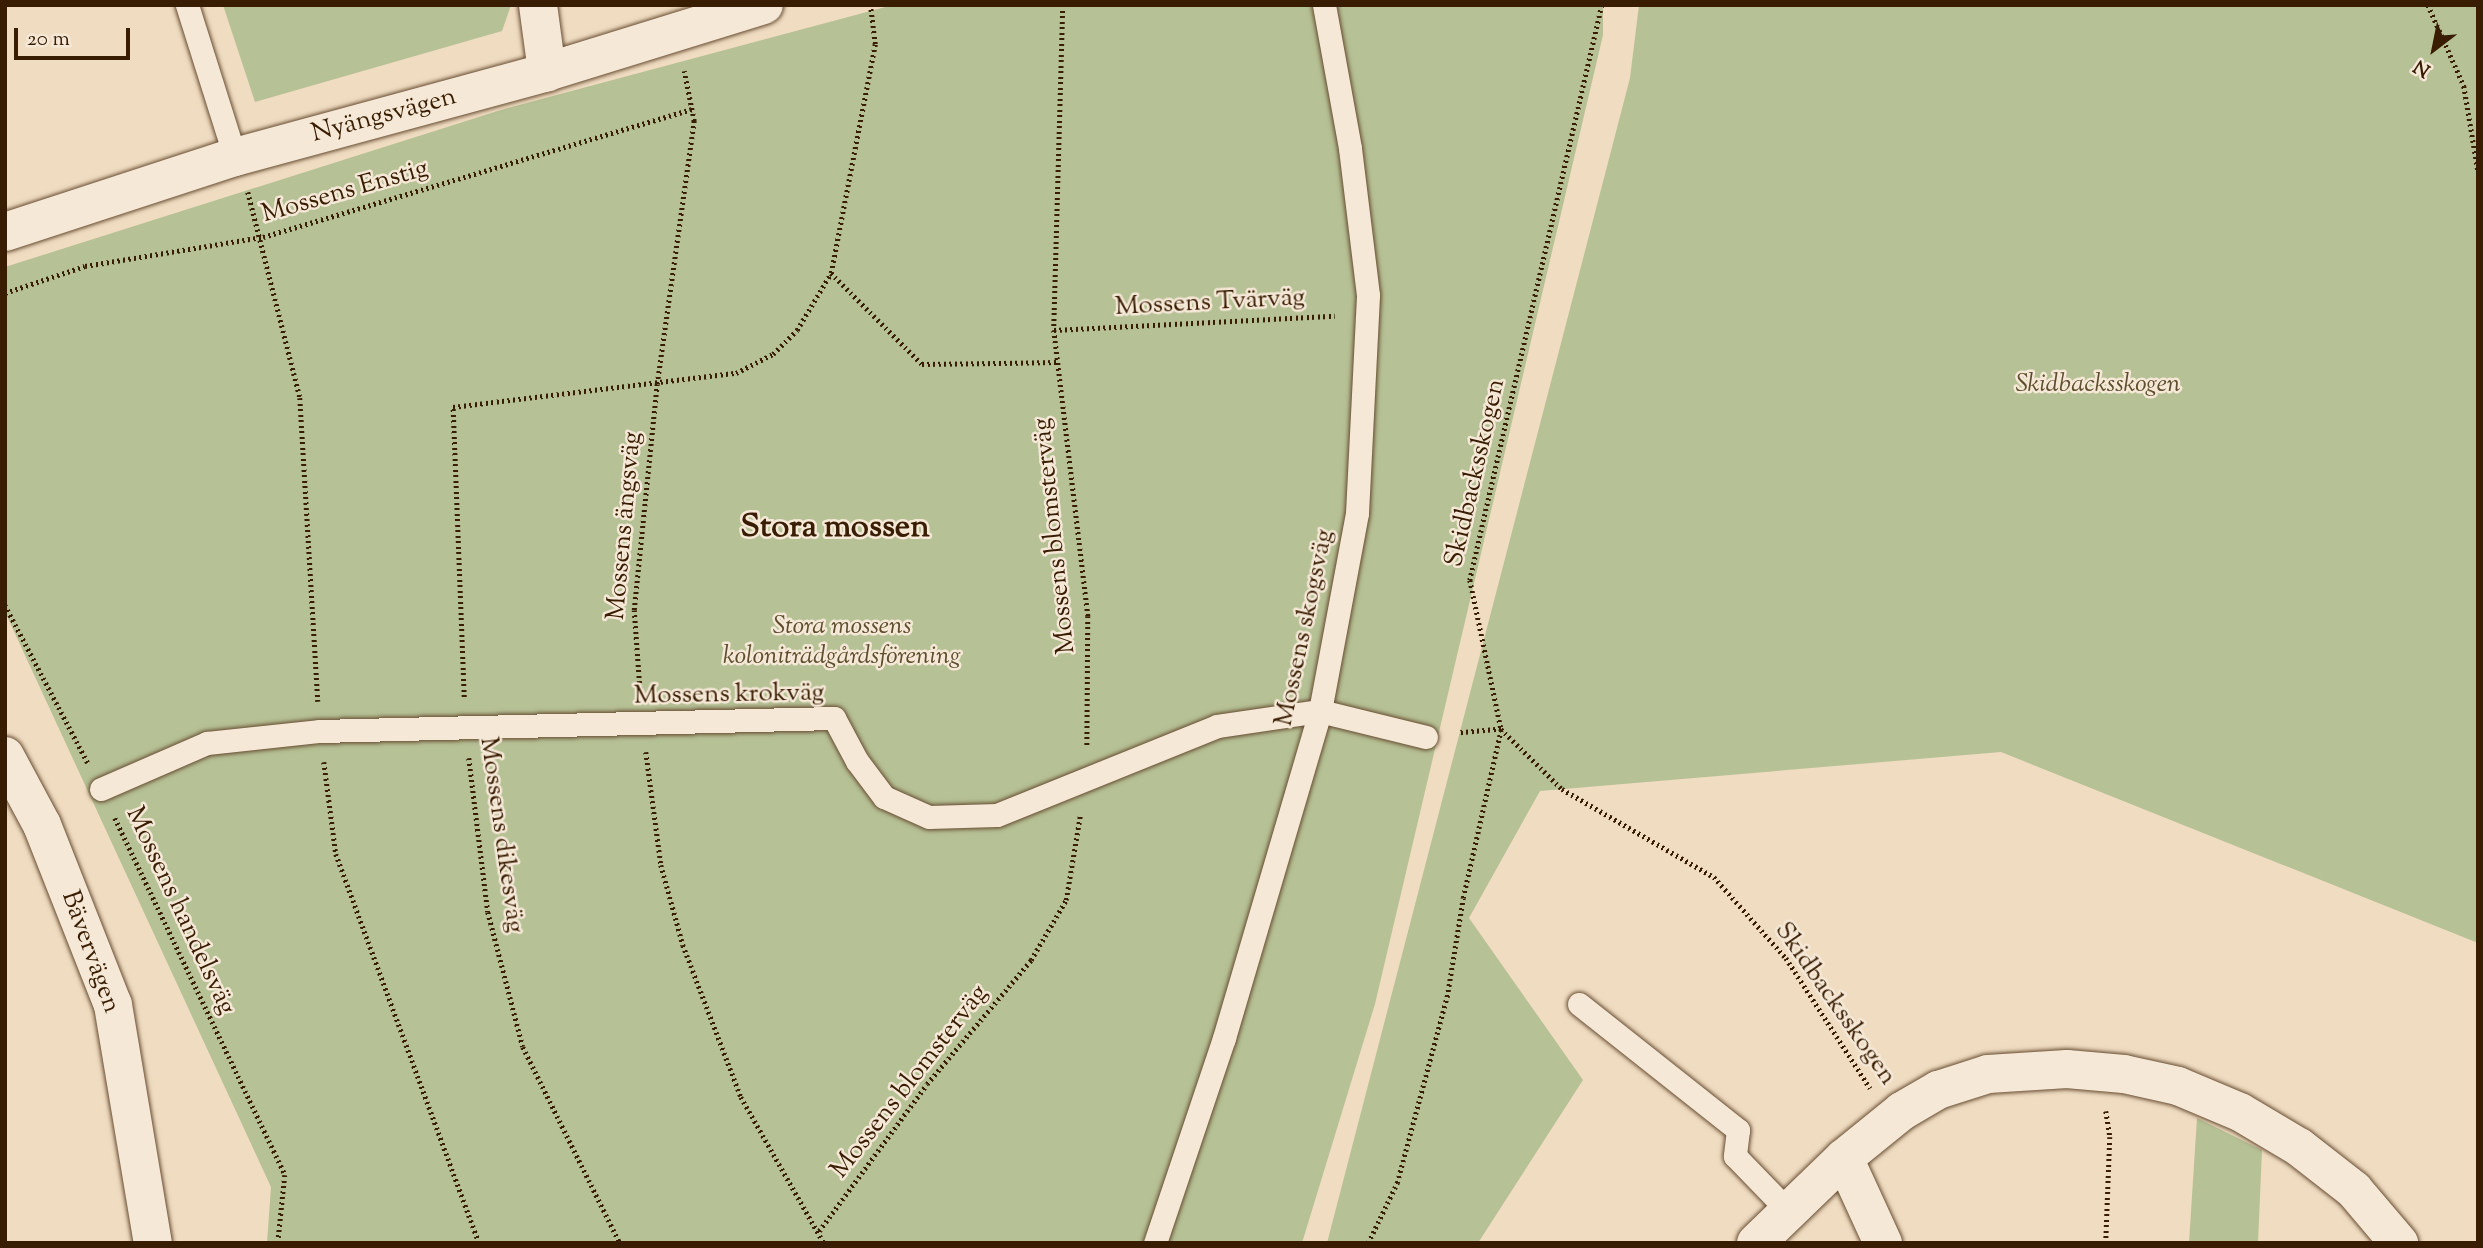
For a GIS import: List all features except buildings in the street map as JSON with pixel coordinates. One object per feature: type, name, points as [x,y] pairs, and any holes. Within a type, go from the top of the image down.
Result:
[{"type":"street","points":[[538,5],[547,72]]},
{"type":"street","name":"Nyängsvägen","points":[[5,232],[235,157],[547,72],[764,5]]},
{"type":"street","name":"Bävervägen","points":[[5,756],[42,825],[113,1005],[153,1243]]},
{"type":"street","points":[[1756,1243],[1844,1158],[1890,1120],[1938,1090],[1988,1074],[2067,1069],[2178,1086],[2240,1112],[2299,1147],[2354,1190],[2399,1243]]},
{"type":"street","points":[[1844,1158],[1883,1243]]},
{"type":"lane","points":[[187,5],[235,157]]},
{"type":"lane","name":"Mossens skogsväg","points":[[1155,1243],[1224,1038],[1320,711],[1357,513],[1368,315],[1350,148],[1324,5]]},
{"type":"lane","name":"Mossens krokväg","points":[[101,789],[207,743],[320,731],[834,718],[857,761],[884,797],[929,817],[997,815],[1086,776],[1217,726],[1320,711],[1426,737]]},
{"type":"lane","points":[[1579,1004],[1738,1130],[1735,1156],[1789,1212]]},
{"type":"path","points":[[657,384],[736,373],[773,354],[797,330],[831,273],[875,44],[870,5]]},
{"type":"path","name":"Mossens blomsterväg","points":[[819,1231],[927,1084],[1031,960],[1066,900],[1086,776],[1088,616],[1054,330],[1063,5]]},
{"type":"path","name":"Skidbacksskogen","points":[[1602,5],[1470,580],[1501,729],[1562,789],[1714,877],[1786,958],[1890,1120]]},
{"type":"path","points":[[2428,5],[2464,86],[2478,172]]},
{"type":"path","name":"Mossens ängsväg","points":[[676,32],[694,121],[657,384],[634,610],[642,724],[661,864],[684,945],[741,1097],[824,1243]]},
{"type":"path","name":"Mossens Enstig","points":[[5,293],[85,266],[262,237],[692,109]]},
{"type":"path","points":[[831,273],[922,364],[1057,362]]},
{"type":"path","name":"Mossens Tvärväg","points":[[1054,330],[1368,315]]},
{"type":"path","name":"Mossens dikesväg","points":[[620,1243],[523,1047],[488,912],[466,726],[453,407],[657,384]]},
{"type":"path","name":"Mossens handelsväg","points":[[5,605],[101,789],[285,1175],[278,1243]]},
{"type":"path","points":[[1368,1243],[1397,1183],[1447,997],[1463,898],[1501,729],[1426,737]]},
{"type":"path","points":[[2099,1072],[2110,1137],[2106,1243]]},
{"type":"green space","points":[[223,5],[511,5],[502,31],[255,102]]},
{"type":"green space","name":"Stora mossens koloniträdgårdsförening","points":[[893,5],[1603,5],[1603,35],[1375,1004],[1302,1243],[267,1243],[271,1187],[5,612],[5,267],[504,109]]},
{"type":"green space","name":"Skidbacksskogen","points":[[1639,5],[2478,5],[2478,943],[2001,752],[1540,791],[1469,918],[1583,1080],[1478,1243],[1327,1243],[1630,78]]},
{"type":"green space","points":[[2197,1118],[2262,1150],[2258,1243],[2189,1243]]},
{"type":"district","name":"Stora mossen","points":[[835,529]]}]
